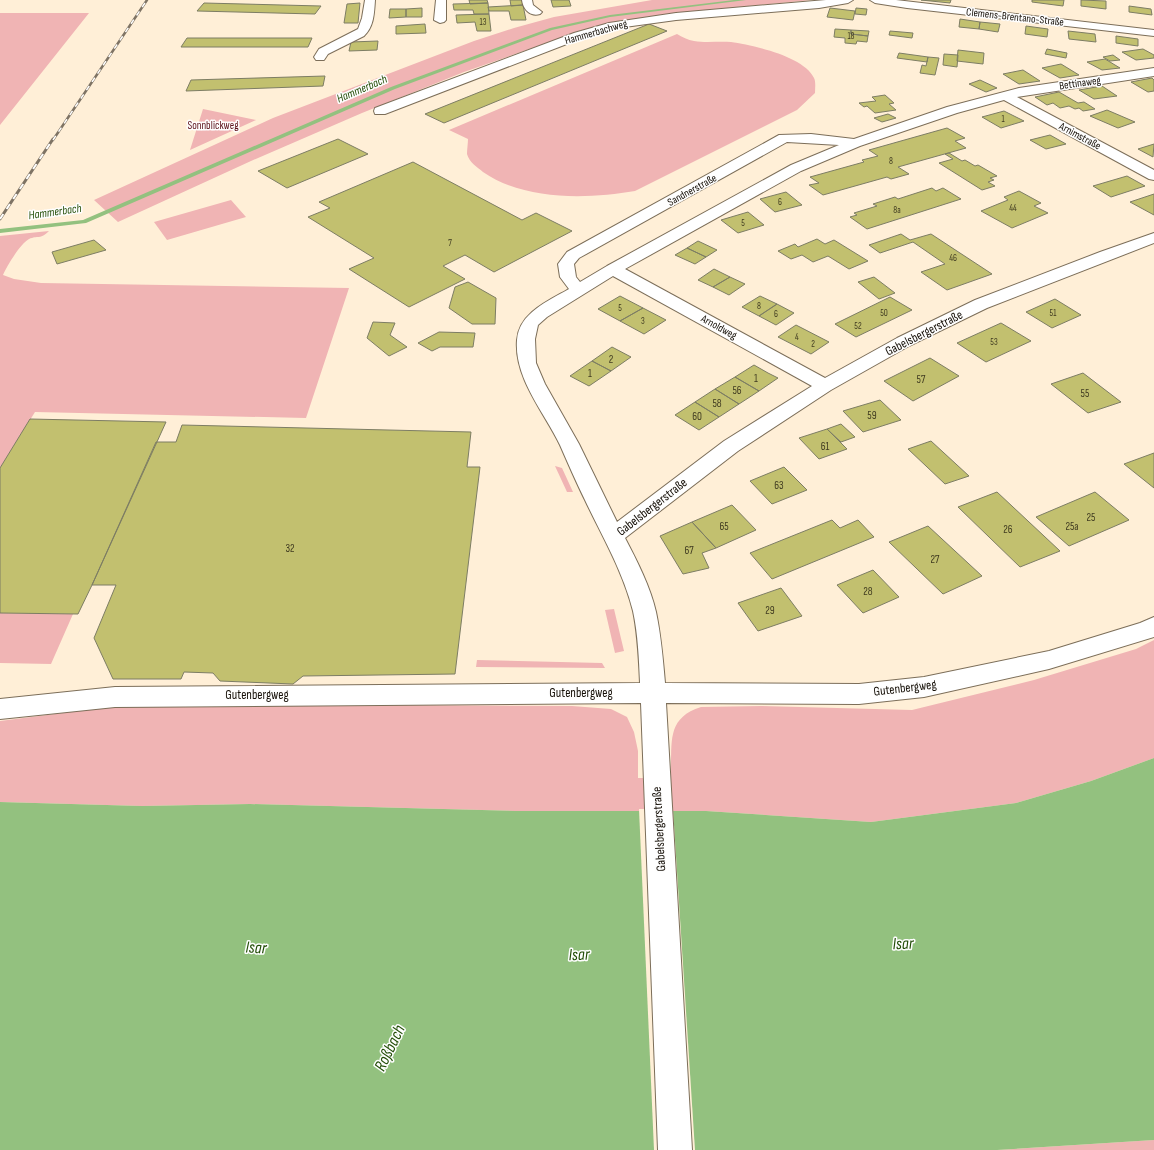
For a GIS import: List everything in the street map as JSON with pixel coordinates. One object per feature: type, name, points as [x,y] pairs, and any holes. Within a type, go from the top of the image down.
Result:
[{"type":"street","points":[[320,57],[323,52],[360,34],[364,30],[370,0]]},
{"type":"street","points":[[440,20],[441,0]]},
{"type":"street","points":[[527,0],[528,6],[536,12]]},
{"type":"street","name":"Hammerbachweg","points":[[380,111],[500,64],[617,24],[660,18],[789,8],[848,0]]},
{"type":"street","name":"Clemens-Brentano-Straße","points":[[876,0],[914,6],[1154,32]]},
{"type":"street","name":"Bettinaweg","points":[[1006,96],[1019,92],[1154,72]]},
{"type":"street","name":"Sandnerstraße","points":[[614,535],[595,500],[569,444],[536,384],[527,363],[526,339],[530,324],[541,313],[578,289],[796,168],[855,143],[952,110],[1006,96]]},
{"type":"street","name":"Arnimstraße","points":[[1006,96],[1154,176]]},
{"type":"street","name":"Sandnerstraße","points":[[578,289],[568,277],[566,264],[573,255],[784,138],[829,138],[855,143]]},
{"type":"street","name":"Gabelsbergerstraße","points":[[675,1150],[651,654],[644,611],[628,565],[614,535],[731,446],[825,386],[903,342],[981,304],[1106,255],[1154,238]]},
{"type":"street","name":"Arnoldweg","points":[[613,269],[825,386]]},
{"type":"street","name":"Gutenbergweg","points":[[0,709],[123,697],[654,693],[860,694],[924,687],[1049,660],[1146,630],[1154,626]]},
{"type":"green space","points":[[652,0],[812,0],[666,14],[613,22],[567,36],[464,72],[362,113],[251,161],[118,222],[94,200],[273,118],[474,41],[554,17]]},
{"type":"green space","points":[[0,13],[89,13],[0,125]]},
{"type":"green space","points":[[677,34],[694,41],[731,42],[751,46],[789,58],[808,70],[814,78],[815,93],[797,110],[635,191],[617,194],[577,196],[557,195],[537,193],[517,188],[499,181],[483,172],[474,164],[467,154],[468,139],[449,130]]},
{"type":"green space","name":"Sonnblickweg","points":[[203,109],[256,120],[190,150]]},
{"type":"green space","points":[[231,200],[246,217],[167,240],[154,222]]},
{"type":"green space","points":[[49,231],[41,236],[29,239],[25,242],[7,266],[3,275],[14,279],[41,283],[349,288],[306,418],[35,412],[0,468],[0,236]]},
{"type":"green space","points":[[555,466],[562,468],[573,492],[567,492]]},
{"type":"green space","points":[[614,609],[624,651],[615,653],[605,610]]},
{"type":"green space","points":[[0,613],[73,614],[51,664],[0,663]]},
{"type":"green space","points":[[1154,640],[1154,758],[1091,781],[1016,803],[871,822],[706,811],[515,811],[250,804],[142,806],[0,802],[0,721],[102,708],[193,704],[572,706],[611,709],[627,717],[634,732],[638,751],[638,778],[670,778],[673,735],[676,727],[681,719],[689,712],[701,707],[761,706],[912,710],[1034,680],[1136,649]]},
{"type":"green space","points":[[477,660],[602,663],[605,668],[476,667]]},
{"type":"green space","points":[[1154,1140],[1154,1150],[998,1150]]},
{"type":"water","points":[[1154,758],[1154,1140],[997,1150],[0,1150],[0,802],[142,806],[250,804],[515,811],[706,811],[871,822],[1016,803],[1091,781]]},
{"type":"pier","points":[[639,809],[673,809],[695,1150],[654,1150]]},
{"type":"building","points":[[469,0],[487,0],[488,3],[470,4]]},
{"type":"building","points":[[510,0],[522,0],[523,5],[511,6]]},
{"type":"building","points":[[551,0],[569,0],[571,6],[553,7]]},
{"type":"building","points":[[921,0],[951,0],[950,3]]},
{"type":"building","points":[[1032,0],[1064,0],[1063,6],[1032,2]]},
{"type":"building","points":[[1081,0],[1106,1],[1106,9],[1081,6]]},
{"type":"building","points":[[204,3],[321,6],[315,14],[197,11]]},
{"type":"building","points":[[360,3],[358,23],[344,23],[347,4]]},
{"type":"building","points":[[488,3],[489,14],[474,14],[473,10],[454,10],[453,4]]},
{"type":"building","points":[[523,5],[526,20],[511,20],[509,11],[489,11],[488,7]]},
{"type":"building","points":[[1129,6],[1151,9],[1152,15],[1129,12]]},
{"type":"building","points":[[422,8],[422,17],[406,17],[406,9]]},
{"type":"building","points":[[830,8],[855,11],[853,20],[827,17]]},
{"type":"building","points":[[856,8],[867,9],[866,15],[855,14]]},
{"type":"building","points":[[390,9],[406,9],[406,17],[389,18]]},
{"type":"building","points":[[489,14],[491,31],[477,31],[475,22],[457,23],[456,15]]},
{"type":"building","points":[[960,19],[980,22],[979,29],[959,27]]},
{"type":"building","points":[[980,22],[1000,24],[998,32],[979,29]]},
{"type":"building","points":[[425,24],[426,33],[396,34],[396,26]]},
{"type":"building","points":[[649,24],[667,31],[444,123],[425,114]]},
{"type":"building","points":[[1026,26],[1048,29],[1047,37],[1025,34]]},
{"type":"building","points":[[835,29],[851,30],[851,34],[868,36],[867,42],[857,41],[856,44],[845,43],[845,38],[834,37]]},
{"type":"building","points":[[851,30],[869,31],[868,36],[851,34]]},
{"type":"building","points":[[890,31],[913,33],[912,38],[889,35]]},
{"type":"building","points":[[1068,31],[1095,34],[1096,42],[1069,39]]},
{"type":"building","points":[[1116,36],[1138,39],[1138,46],[1116,43]]},
{"type":"building","points":[[187,38],[312,38],[308,47],[181,47]]},
{"type":"building","points":[[378,41],[377,50],[349,51],[351,42]]},
{"type":"building","points":[[1047,49],[1067,53],[1066,58],[1045,54]]},
{"type":"building","points":[[1143,49],[1154,55],[1154,58],[1136,60],[1122,52]]},
{"type":"building","points":[[958,50],[984,53],[983,64],[957,61]]},
{"type":"building","points":[[899,53],[928,57],[927,62],[897,58]]},
{"type":"building","points":[[944,54],[958,55],[957,67],[943,65]]},
{"type":"building","points":[[1113,55],[1120,60],[1110,61],[1103,57]]},
{"type":"building","points":[[928,57],[939,58],[935,75],[920,73],[922,65],[926,66]]},
{"type":"building","points":[[1105,59],[1120,68],[1102,70],[1087,62]]},
{"type":"building","points":[[1061,64],[1079,75],[1060,78],[1042,68]]},
{"type":"building","points":[[1023,70],[1040,81],[1019,84],[1003,74]]},
{"type":"building","points":[[325,76],[323,86],[186,91],[191,80]]},
{"type":"building","points":[[1152,78],[1154,80],[1154,91],[1148,92],[1131,82]]},
{"type":"building","points":[[980,80],[997,88],[986,92],[969,84]]},
{"type":"building","points":[[1102,86],[1117,96],[1094,99],[1079,90]]},
{"type":"building","points":[[1059,92],[1078,103],[1084,102],[1095,109],[1083,111],[1079,108],[1075,109],[1069,106],[1060,108],[1053,103],[1047,105],[1035,97]]},
{"type":"building","points":[[885,95],[894,103],[889,104],[896,110],[875,113],[867,106],[864,107],[859,103],[876,101],[872,97]]},
{"type":"building","points":[[1107,110],[1135,122],[1118,128],[1090,116]]},
{"type":"building","points":[[1004,111],[1024,121],[1001,128],[982,117]]},
{"type":"building","points":[[888,114],[896,118],[882,122],[874,118]]},
{"type":"building","points":[[947,128],[965,138],[955,141],[966,148],[898,167],[909,174],[891,179],[887,177],[823,195],[809,185],[819,183],[810,177],[864,162],[862,160],[878,156],[869,150]]},
{"type":"building","points":[[1050,135],[1066,144],[1046,149],[1030,140]]},
{"type":"building","points":[[338,139],[368,154],[287,188],[258,171]]},
{"type":"building","points":[[1154,144],[1153,157],[1138,149]]},
{"type":"building","points":[[949,153],[962,161],[965,160],[975,166],[978,165],[997,176],[990,178],[994,180],[988,182],[995,186],[982,190],[939,163],[953,159],[945,154]]},
{"type":"building","points":[[413,162],[522,220],[536,213],[572,231],[494,272],[465,255],[443,266],[465,279],[409,307],[349,269],[374,258],[308,217],[330,208],[319,202]]},
{"type":"building","points":[[1127,176],[1145,186],[1111,197],[1093,186]]},
{"type":"building","points":[[932,188],[936,191],[943,188],[961,199],[867,229],[850,217],[857,215],[854,213],[877,206],[873,204],[895,197],[898,199]]},
{"type":"building","points":[[1019,191],[1041,203],[1034,206],[1048,213],[1012,228],[981,211],[1008,200],[1004,197]]},
{"type":"building","points":[[786,192],[802,205],[775,212],[760,199]]},
{"type":"building","points":[[1154,194],[1154,215],[1130,202]]},
{"type":"building","points":[[748,212],[764,225],[738,233],[721,220]]},
{"type":"building","points":[[901,234],[910,240],[931,234],[992,274],[947,290],[921,272],[945,264],[913,242],[880,253],[869,245]]},
{"type":"building","points":[[817,239],[825,244],[834,240],[868,261],[849,269],[828,256],[813,262],[802,255],[791,259],[778,251],[795,244],[798,247]]},
{"type":"building","points":[[94,240],[106,250],[57,264],[52,252]]},
{"type":"building","points":[[698,241],[717,250],[706,257],[687,248]]},
{"type":"building","points":[[687,248],[706,257],[695,264],[675,255]]},
{"type":"building","points":[[714,269],[730,277],[713,287],[698,280]]},
{"type":"building","points":[[730,277],[745,284],[729,295],[713,287]]},
{"type":"building","points":[[874,277],[895,293],[879,299],[858,282]]},
{"type":"building","points":[[468,282],[496,298],[495,324],[472,324],[449,308],[455,287]]},
{"type":"building","points":[[620,296],[643,308],[620,321],[598,309]]},
{"type":"building","points":[[760,296],[777,304],[759,316],[742,307]]},
{"type":"building","points":[[890,297],[912,310],[856,337],[835,324]]},
{"type":"building","points":[[1055,299],[1081,315],[1052,328],[1026,312]]},
{"type":"building","points":[[777,304],[794,313],[776,325],[759,316]]},
{"type":"building","points":[[643,308],[666,320],[644,334],[620,321]]},
{"type":"building","points":[[373,322],[395,323],[390,335],[407,347],[389,356],[367,338]]},
{"type":"building","points":[[1001,323],[1031,341],[986,362],[957,343]]},
{"type":"building","points":[[796,325],[829,342],[811,354],[778,337]]},
{"type":"building","points":[[439,332],[475,333],[473,347],[440,347],[432,351],[418,343]]},
{"type":"building","points":[[612,347],[631,357],[611,371],[592,361]]},
{"type":"building","points":[[930,358],[959,376],[913,401],[884,381]]},
{"type":"building","points":[[592,361],[611,371],[589,386],[570,376]]},
{"type":"building","points":[[754,365],[778,378],[759,391],[735,377]]},
{"type":"building","points":[[1083,373],[1121,402],[1088,413],[1051,384]]},
{"type":"building","points":[[735,377],[759,391],[739,404],[715,389]]},
{"type":"building","points":[[715,389],[739,404],[719,417],[695,402]]},
{"type":"building","points":[[880,400],[901,420],[863,432],[843,411]]},
{"type":"building","points":[[695,402],[719,417],[699,430],[675,415]]},
{"type":"building","points":[[30,419],[166,422],[78,614],[0,613],[0,468]]},
{"type":"building","points":[[841,424],[855,437],[841,442],[827,429]]},
{"type":"building","points":[[182,425],[471,432],[467,467],[480,467],[455,674],[303,676],[293,684],[220,681],[213,673],[184,672],[181,679],[113,679],[94,638],[116,585],[92,585],[156,442],[176,442]]},
{"type":"building","points":[[827,429],[847,449],[819,459],[799,438]]},
{"type":"building","points":[[931,441],[969,476],[945,484],[908,449]]},
{"type":"building","points":[[1154,453],[1154,488],[1124,464]]},
{"type":"building","points":[[784,467],[807,490],[772,504],[750,481]]},
{"type":"building","points":[[997,492],[1060,551],[1020,567],[958,507]]},
{"type":"building","points":[[1095,492],[1129,520],[1069,546],[1036,517]]},
{"type":"building","points":[[732,505],[756,530],[716,548],[692,522]]},
{"type":"building","points":[[832,520],[840,528],[858,520],[874,537],[772,579],[750,553]]},
{"type":"building","points":[[692,522],[716,548],[702,553],[709,568],[683,574],[660,536]]},
{"type":"building","points":[[928,526],[982,576],[943,594],[889,542]]},
{"type":"building","points":[[873,570],[899,597],[863,613],[837,585]]},
{"type":"building","points":[[781,588],[802,616],[758,631],[738,603]]},
{"type":"waterway","name":"Hammerbach","points":[[0,231],[84,222],[393,88],[551,29],[610,16],[744,0]]},
{"type":"railway","points":[[53,140],[147,0]]},
{"type":"railway","points":[[0,219],[53,139]]},
{"type":"water label","name":"Isar","points":[[903,944]]},
{"type":"water label","name":"Isar","points":[[256,948]]},
{"type":"water label","name":"Isar","points":[[579,955]]},
{"type":"water label","name":"Roßbach","points":[[390,1048]]}]
